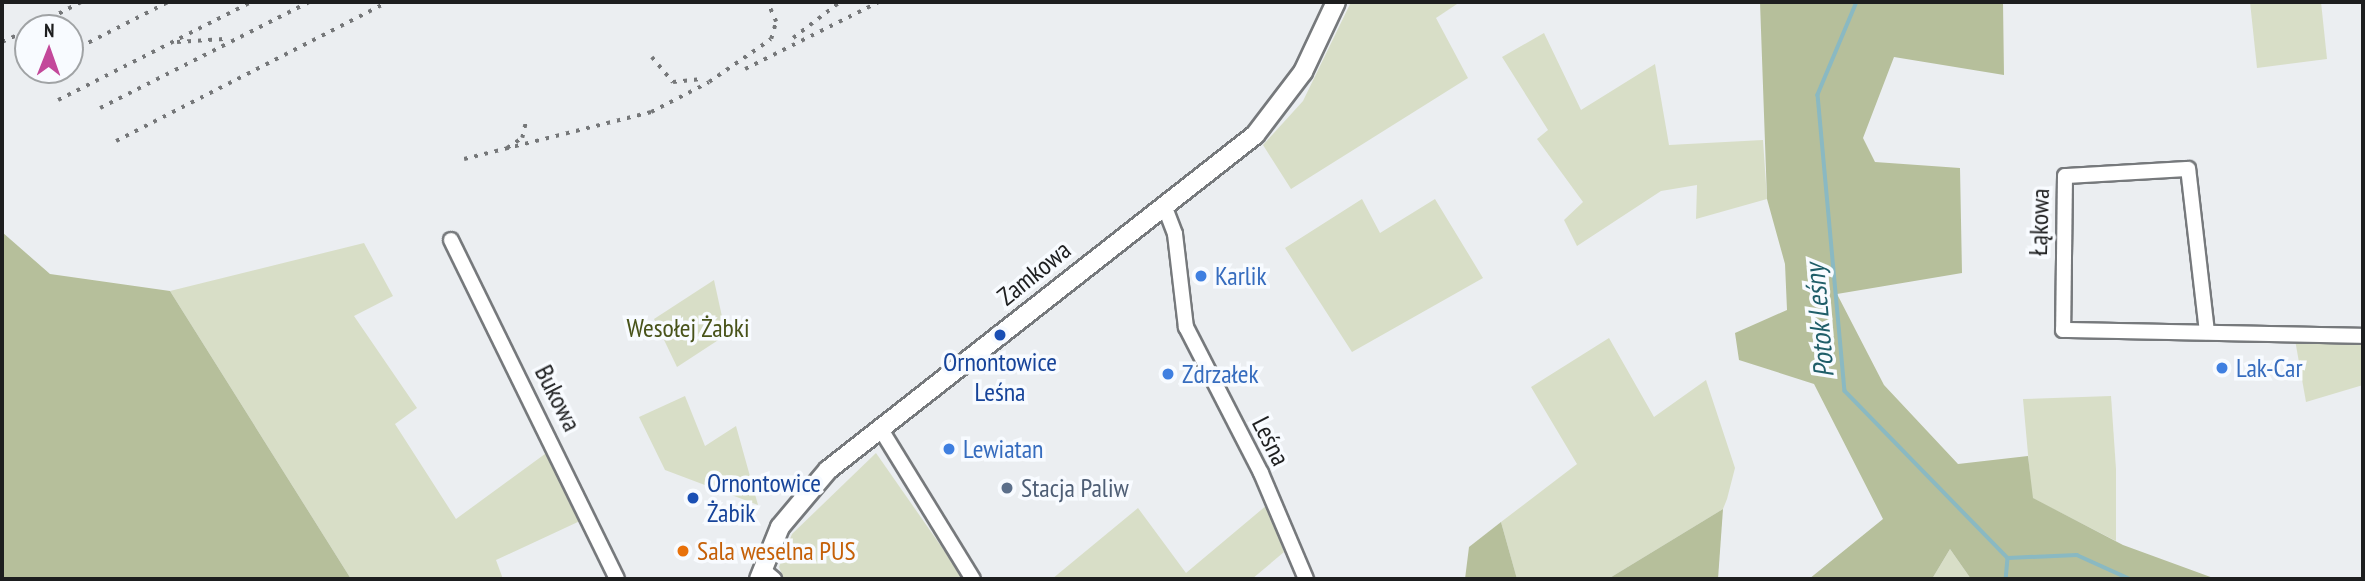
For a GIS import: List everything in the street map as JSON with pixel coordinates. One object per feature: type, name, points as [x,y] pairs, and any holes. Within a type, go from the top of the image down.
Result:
[{"type":"street","name":"Zamkowa","points":[[765,576],[780,527],[809,489],[880,428],[1274,115],[1303,72],[1336,2]]},
{"type":"street","name":"Łąkowa","points":[[2207,332],[2188,169],[2065,176],[2063,330],[2363,335]]},
{"type":"street","name":"Leśna","points":[[1164,205],[1175,234],[1186,327],[1261,473],[1306,579]]},
{"type":"street","name":"Bukowa","points":[[451,240],[617,579]]},
{"type":"street","points":[[880,428],[973,579]]},
{"type":"green space","points":[[1351,2],[1460,2],[1436,18],[1468,78],[1291,189],[1263,145],[1303,101]]},
{"type":"green space","points":[[1760,2],[2003,2],[2004,75],[1894,57],[1863,138],[1875,162],[1960,168],[1962,273],[1837,294],[1884,385],[1958,464],[2028,456],[2033,498],[2123,545],[2216,579],[1971,579],[1950,549],[1932,579],[1809,579],[1883,519],[1814,384],[1739,360],[1735,333],[1787,310],[1785,264],[1767,199]]},
{"type":"green space","points":[[2250,2],[2321,2],[2327,59],[2257,68]]},
{"type":"green space","points":[[1544,33],[1581,110],[1655,64],[1669,145],[1763,140],[1767,199],[1696,219],[1697,185],[1661,191],[1577,246],[1564,220],[1583,202],[1537,139],[1548,130],[1502,57]]},
{"type":"green space","points":[[1362,199],[1380,233],[1435,199],[1483,278],[1352,352],[1285,248]]},
{"type":"green space","points":[[2,232],[50,274],[170,291],[351,579],[2,579]]},
{"type":"green space","points":[[364,243],[393,296],[354,316],[417,408],[395,424],[456,519],[549,451],[580,521],[496,560],[503,579],[351,579],[170,291]]},
{"type":"green space","name":"Wesołej Żabki","points":[[714,280],[726,335],[677,367],[654,319]]},
{"type":"green space","points":[[2294,334],[2363,336],[2363,385],[2306,402]]},
{"type":"green space","points":[[1609,338],[1654,417],[1706,380],[1735,468],[1727,499],[1723,509],[1608,579],[1517,579],[1501,522],[1577,464],[1531,387]]},
{"type":"green space","points":[[685,396],[705,446],[736,426],[758,505],[665,470],[639,417]]},
{"type":"green space","points":[[2111,396],[2116,469],[2116,541],[2032,498],[2023,399]]},
{"type":"green space","points":[[876,453],[964,579],[784,579],[779,567],[792,534]]},
{"type":"green space","points":[[1267,505],[1284,552],[1252,579],[1052,579],[1138,508],[1186,573]]},
{"type":"green space","points":[[1723,509],[1718,579],[1608,579]]},
{"type":"green space","points":[[1501,522],[1517,579],[1465,579],[1469,547]]},
{"type":"green space","points":[[1950,549],[1971,579],[1932,579]]},
{"type":"waterway","name":"Potok Leśny","points":[[1857,2],[1818,95],[1845,391],[2008,558],[2006,579]]},
{"type":"waterway","points":[[2008,558],[2077,555],[2130,579]]},
{"type":"railway","points":[[58,14],[81,2]]},
{"type":"railway","points":[[84,45],[168,2]]},
{"type":"railway","points":[[58,100],[251,2]]},
{"type":"railway","points":[[100,108],[309,2]]},
{"type":"railway","points":[[116,141],[388,2]]},
{"type":"railway","points":[[464,159],[651,112],[709,82],[771,39],[776,22],[767,2]]},
{"type":"railway","points":[[793,38],[840,2]]},
{"type":"railway","points":[[745,69],[879,2]]},
{"type":"railway","points":[[2,42],[14,36]]},
{"type":"railway","points":[[177,42],[224,39]]},
{"type":"railway","points":[[652,57],[673,82],[704,79]]},
{"type":"railway","points":[[507,148],[522,138],[526,121]]},
{"type":"place","name":"Karlik","points":[[1201,276]]},
{"type":"place","name":"Ornontowice Leśna","points":[[1000,335]]},
{"type":"place","name":"Lak-Car","points":[[2222,368]]},
{"type":"place","name":"Zdrzałek","points":[[1168,374]]},
{"type":"place","name":"Lewiatan","points":[[949,449]]},
{"type":"place","name":"Stacja Paliw","points":[[1007,488]]},
{"type":"place","name":"Ornontowice Żabik","points":[[693,498]]},
{"type":"place","name":"Sala weselna PUS","points":[[683,551]]}]
